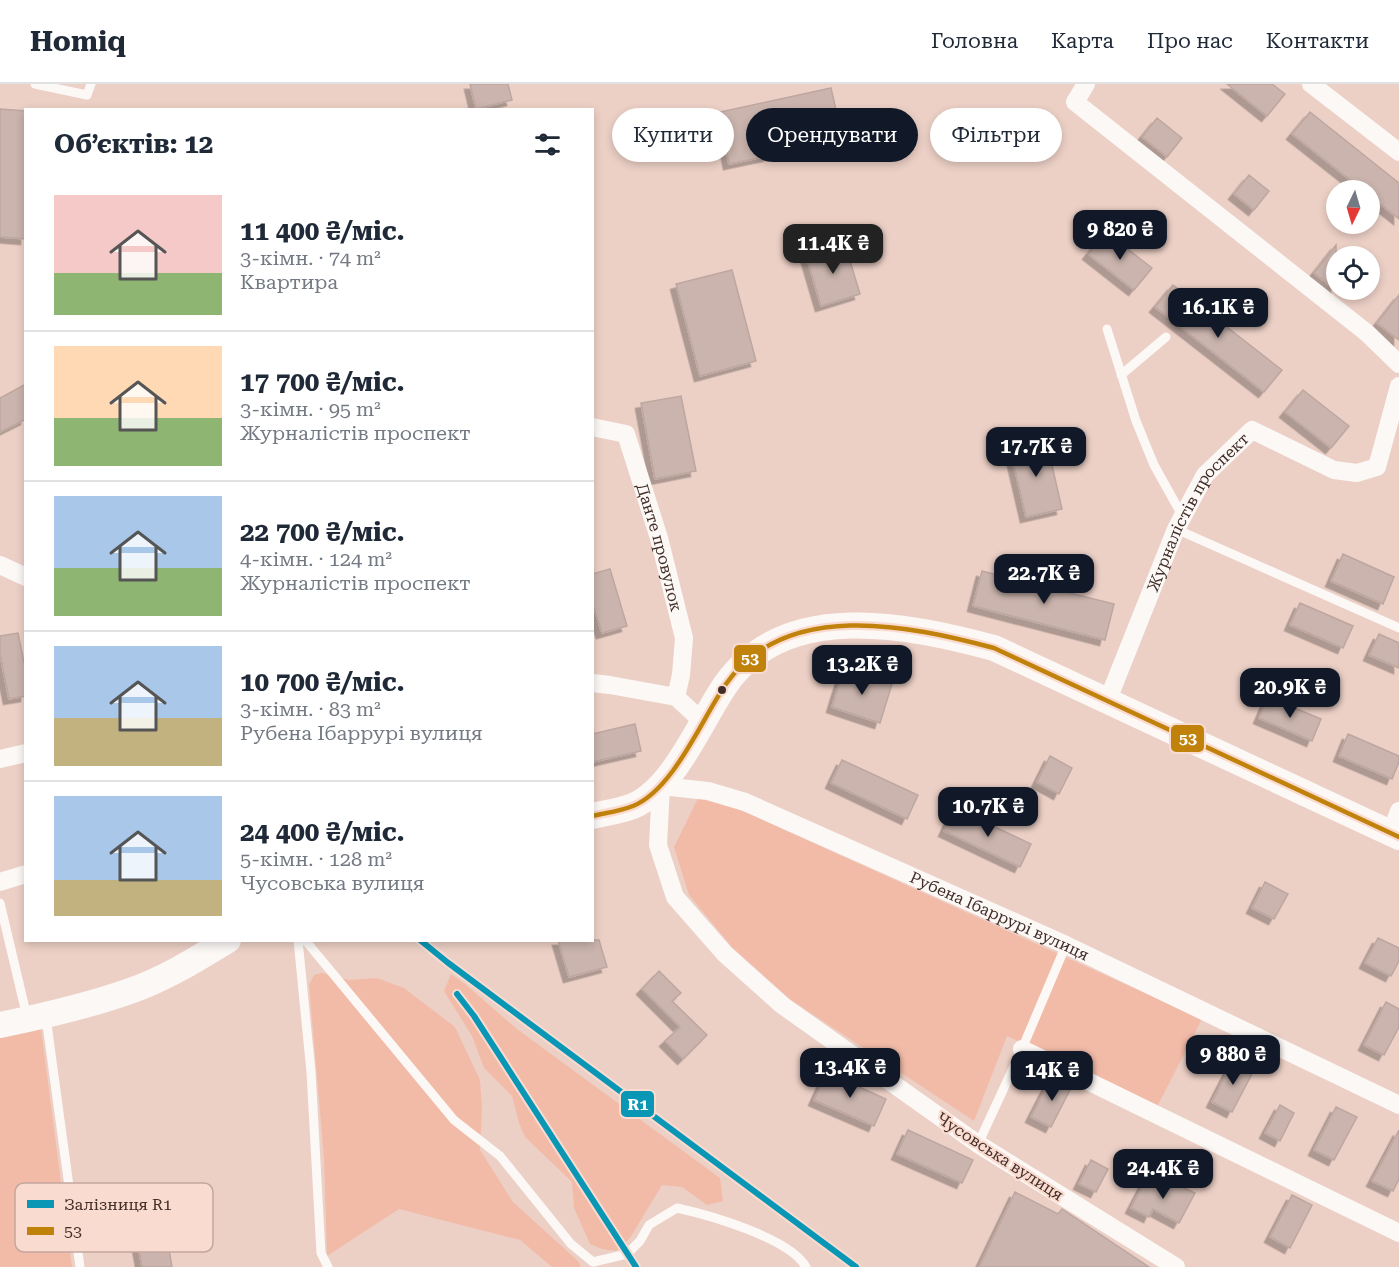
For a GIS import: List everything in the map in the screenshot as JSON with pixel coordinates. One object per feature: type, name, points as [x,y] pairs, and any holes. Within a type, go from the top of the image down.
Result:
[{"type":"main road","points":[[594,816],[633,806],[662,786],[727,683],[754,653],[787,636],[813,629],[840,626],[897,628],[947,636],[994,648],[1107,702],[1396,827]]},
{"type":"main road","points":[[0,1025],[37,1018],[131,991],[180,969],[225,942]]},
{"type":"street","points":[[1086,84],[1075,102],[1367,333],[1399,364]]},
{"type":"street","points":[[1311,84],[1399,152]]},
{"type":"street","name":"Журналістів проспект","points":[[1107,702],[1180,523],[1205,476],[1252,430],[1334,470],[1357,473],[1377,467],[1399,387]]},
{"type":"street","name":"Данте провулок","points":[[594,427],[626,434],[659,538],[684,638],[681,675],[676,698]]},
{"type":"street","points":[[0,565],[24,576]]},
{"type":"street","points":[[594,683],[676,698],[703,722]]},
{"type":"street","points":[[0,759],[24,753]]},
{"type":"street","name":"Рубена Ібаррурі вулиця","points":[[662,786],[708,791],[745,802],[1066,945],[1399,1105]]},
{"type":"street","name":"Чусовська вулиця","points":[[662,786],[658,845],[675,897],[725,954],[782,1005],[978,1144],[1176,1267]]},
{"type":"street","points":[[0,882],[24,875]]},
{"type":"street","points":[[1022,1049],[1399,1233]]},
{"type":"lane","points":[[35,84],[87,95],[91,84]]},
{"type":"lane","points":[[1107,329],[1136,421],[1180,523],[1399,628]]},
{"type":"lane","points":[[1121,375],[1166,338]]},
{"type":"lane","points":[[0,903],[37,1018],[65,1183]]},
{"type":"lane","points":[[298,942],[311,1072],[321,1253],[328,1267]]},
{"type":"lane","points":[[307,942],[454,1120],[500,1156],[571,1244],[593,1262],[627,1254],[640,1241],[649,1225],[677,1208],[703,1214],[776,1241],[801,1259],[806,1267]]},
{"type":"lane","points":[[978,1144],[1022,1049],[1066,945]]},
{"type":"lane","points":[[77,1252],[80,1267]]},
{"type":"shaded area","points":[[701,792],[1202,1019],[1157,1107],[1007,1036],[974,1121],[791,1000],[732,947],[689,895],[674,847]]},
{"type":"shaded area","points":[[322,973],[349,980],[377,978],[404,988],[455,1027],[480,1080],[482,1107],[480,1150],[513,1202],[578,1261],[581,1267],[552,1267],[520,1240],[399,1209],[327,1256],[324,1158],[309,985],[314,975]]},
{"type":"shaded area","points":[[451,974],[517,1029],[720,1178],[723,1201],[707,1205],[682,1187],[662,1185],[630,1238],[616,1251],[590,1244],[574,1208],[572,1182],[525,1137],[512,1096],[484,1068],[472,1036],[444,991]]},
{"type":"shaded area","points":[[41,1028],[61,1183],[15,1183],[15,1252],[70,1252],[72,1267],[0,1267],[0,1035]]},
{"type":"building","points":[[470,84],[508,84],[512,100],[476,108]]},
{"type":"building","points":[[1227,84],[1272,84],[1285,94],[1267,116]]},
{"type":"building","points":[[831,88],[836,108],[746,108],[746,160],[729,164],[729,162],[734,162],[734,109]]},
{"type":"building","points":[[0,109],[24,111],[24,239],[0,237]]},
{"type":"building","points":[[1310,112],[1399,183],[1399,219],[1380,204],[1380,180],[1350,180],[1292,134]]},
{"type":"building","points":[[1157,118],[1182,138],[1167,157],[1142,137]]},
{"type":"building","points":[[1249,175],[1269,191],[1254,210],[1234,194]]},
{"type":"building","points":[[1106,232],[1152,268],[1134,290],[1088,254]]},
{"type":"building","points":[[845,244],[860,294],[821,306],[806,255]]},
{"type":"building","points":[[1326,258],[1326,283],[1314,273]]},
{"type":"building","points":[[732,270],[756,361],[700,376],[676,284]]},
{"type":"building","points":[[1173,285],[1282,370],[1264,392],[1155,307]]},
{"type":"building","points":[[1399,295],[1399,340],[1377,323]]},
{"type":"building","points":[[24,385],[24,420],[0,432],[0,398]]},
{"type":"building","points":[[1303,390],[1349,426],[1331,448],[1285,412]]},
{"type":"building","points":[[681,396],[696,471],[655,479],[641,403]]},
{"type":"building","points":[[1046,439],[1062,509],[1026,517],[1010,448]]},
{"type":"building","points":[[1343,554],[1394,577],[1383,604],[1331,581]]},
{"type":"building","points":[[610,569],[627,626],[602,633],[594,608],[594,573]]},
{"type":"building","points":[[982,571],[1114,604],[1105,640],[973,606]]},
{"type":"building","points":[[1300,603],[1353,626],[1343,648],[1290,625]]},
{"type":"building","points":[[18,633],[24,662],[24,696],[9,699],[0,654],[0,636]]},
{"type":"building","points":[[1379,634],[1399,643],[1399,668],[1369,655]]},
{"type":"building","points":[[844,668],[892,684],[880,723],[832,707]]},
{"type":"building","points":[[1268,697],[1321,719],[1312,741],[1259,718]]},
{"type":"building","points":[[635,724],[641,751],[594,762],[594,734]]},
{"type":"building","points":[[1348,734],[1399,756],[1392,779],[1339,756]]},
{"type":"building","points":[[1050,756],[1072,768],[1059,794],[1037,782]]},
{"type":"building","points":[[842,760],[918,795],[907,819],[831,783]]},
{"type":"building","points":[[955,808],[1031,844],[1020,867],[944,831]]},
{"type":"building","points":[[1265,882],[1288,894],[1274,919],[1252,908]]},
{"type":"building","points":[[1378,938],[1399,948],[1399,961],[1391,976],[1365,963]]},
{"type":"building","points":[[599,940],[607,967],[569,977],[559,942]]},
{"type":"building","points":[[659,971],[681,993],[672,1001],[707,1035],[683,1059],[665,1041],[680,1027],[642,989]]},
{"type":"building","points":[[1386,1002],[1399,1009],[1399,1027],[1384,1055],[1364,1045]]},
{"type":"building","points":[[1234,1059],[1254,1070],[1232,1112],[1212,1102]]},
{"type":"building","points":[[827,1072],[886,1099],[874,1126],[814,1100]]},
{"type":"building","points":[[1052,1076],[1072,1086],[1051,1127],[1031,1117]]},
{"type":"building","points":[[1280,1105],[1294,1113],[1280,1141],[1265,1133]]},
{"type":"building","points":[[1336,1107],[1357,1117],[1334,1160],[1314,1150]]},
{"type":"building","points":[[908,1130],[973,1160],[962,1183],[897,1154]]},
{"type":"building","points":[[1399,1130],[1399,1179],[1393,1191],[1372,1181]]},
{"type":"building","points":[[1091,1160],[1108,1169],[1096,1192],[1079,1184]]},
{"type":"building","points":[[1147,1177],[1170,1189],[1174,1183],[1195,1193],[1179,1223],[1153,1209],[1149,1217],[1131,1208]]},
{"type":"building","points":[[1015,1192],[1058,1214],[1062,1209],[1149,1267],[979,1267]]},
{"type":"building","points":[[1292,1195],[1312,1205],[1290,1248],[1270,1237]]},
{"type":"building","points":[[139,1252],[169,1252],[172,1267],[142,1267]]},
{"type":"rail line","name":"R1","points":[[422,942],[856,1267]]},
{"type":"rail line","name":"R1","points":[[457,994],[474,1016],[636,1267]]},
{"type":"transit line","name":"53","points":[[594,816],[633,806],[648,797],[661,785],[686,752],[726,684],[751,657],[781,639],[814,629],[850,626],[887,627],[924,632],[994,648],[1399,837]]}]
